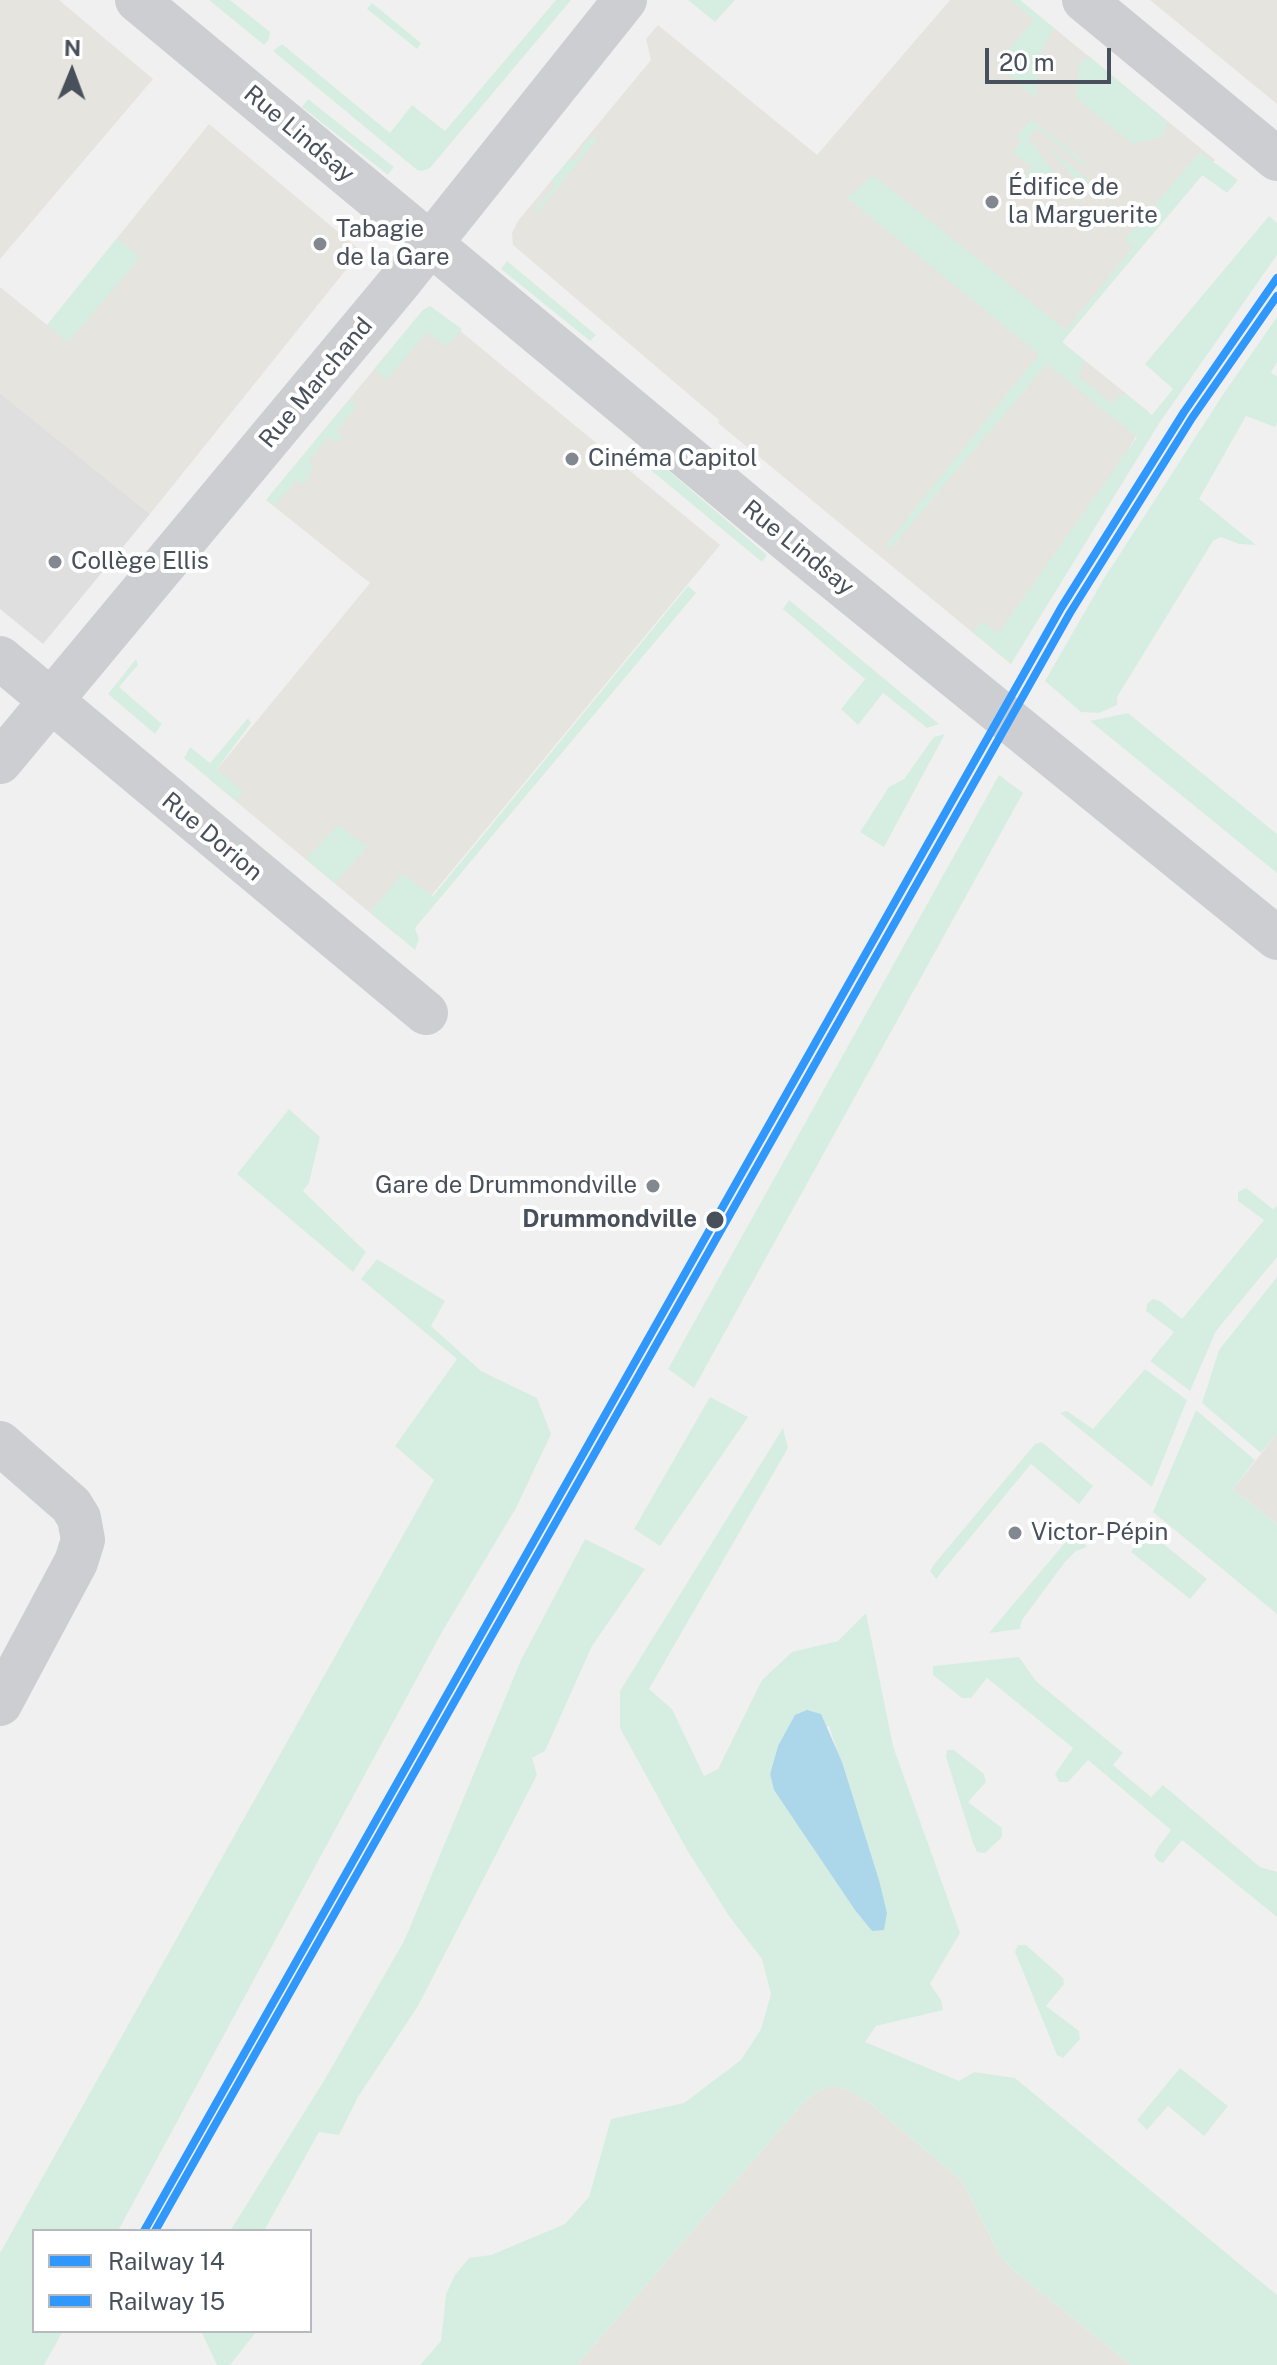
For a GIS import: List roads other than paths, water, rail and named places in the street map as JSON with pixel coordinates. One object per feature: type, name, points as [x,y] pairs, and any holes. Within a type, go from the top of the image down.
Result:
[{"type":"street","name":"Rue Lindsay","points":[[137,0],[803,553],[1277,938]]},
{"type":"street","name":"Rue Marchand","points":[[0,762],[431,243],[625,0]]},
{"type":"street","points":[[1084,0],[1277,159]]},
{"type":"street","name":"Rue Dorion","points":[[0,658],[426,1013]]},
{"type":"street","points":[[0,1443],[71,1505],[79,1518],[83,1540],[76,1562],[0,1704]]},
{"type":"water","points":[[807,1710],[821,1714],[842,1762],[879,1880],[887,1913],[884,1930],[872,1931],[855,1910],[774,1790],[770,1774],[778,1746],[795,1715]]},
{"type":"rail line","name":"14","points":[[145,2229],[1061,608],[1184,412],[1277,278]]},
{"type":"rail line","name":"15","points":[[156,2229],[1070,613],[1192,418],[1277,296]]},
{"type":"place","name":"Édifice de la Marguerite","points":[[992,202]]},
{"type":"place","name":"Tabagie de la Gare","points":[[320,244]]},
{"type":"place","name":"Cinéma Capitol","points":[[572,459]]},
{"type":"place","name":"Collège Ellis","points":[[55,562]]},
{"type":"place","name":"Gare de Drummondville","points":[[653,1186]]},
{"type":"place","name":"Drummondville","points":[[715,1220]]},
{"type":"place","name":"Victor-Pépin","points":[[1015,1533]]}]
